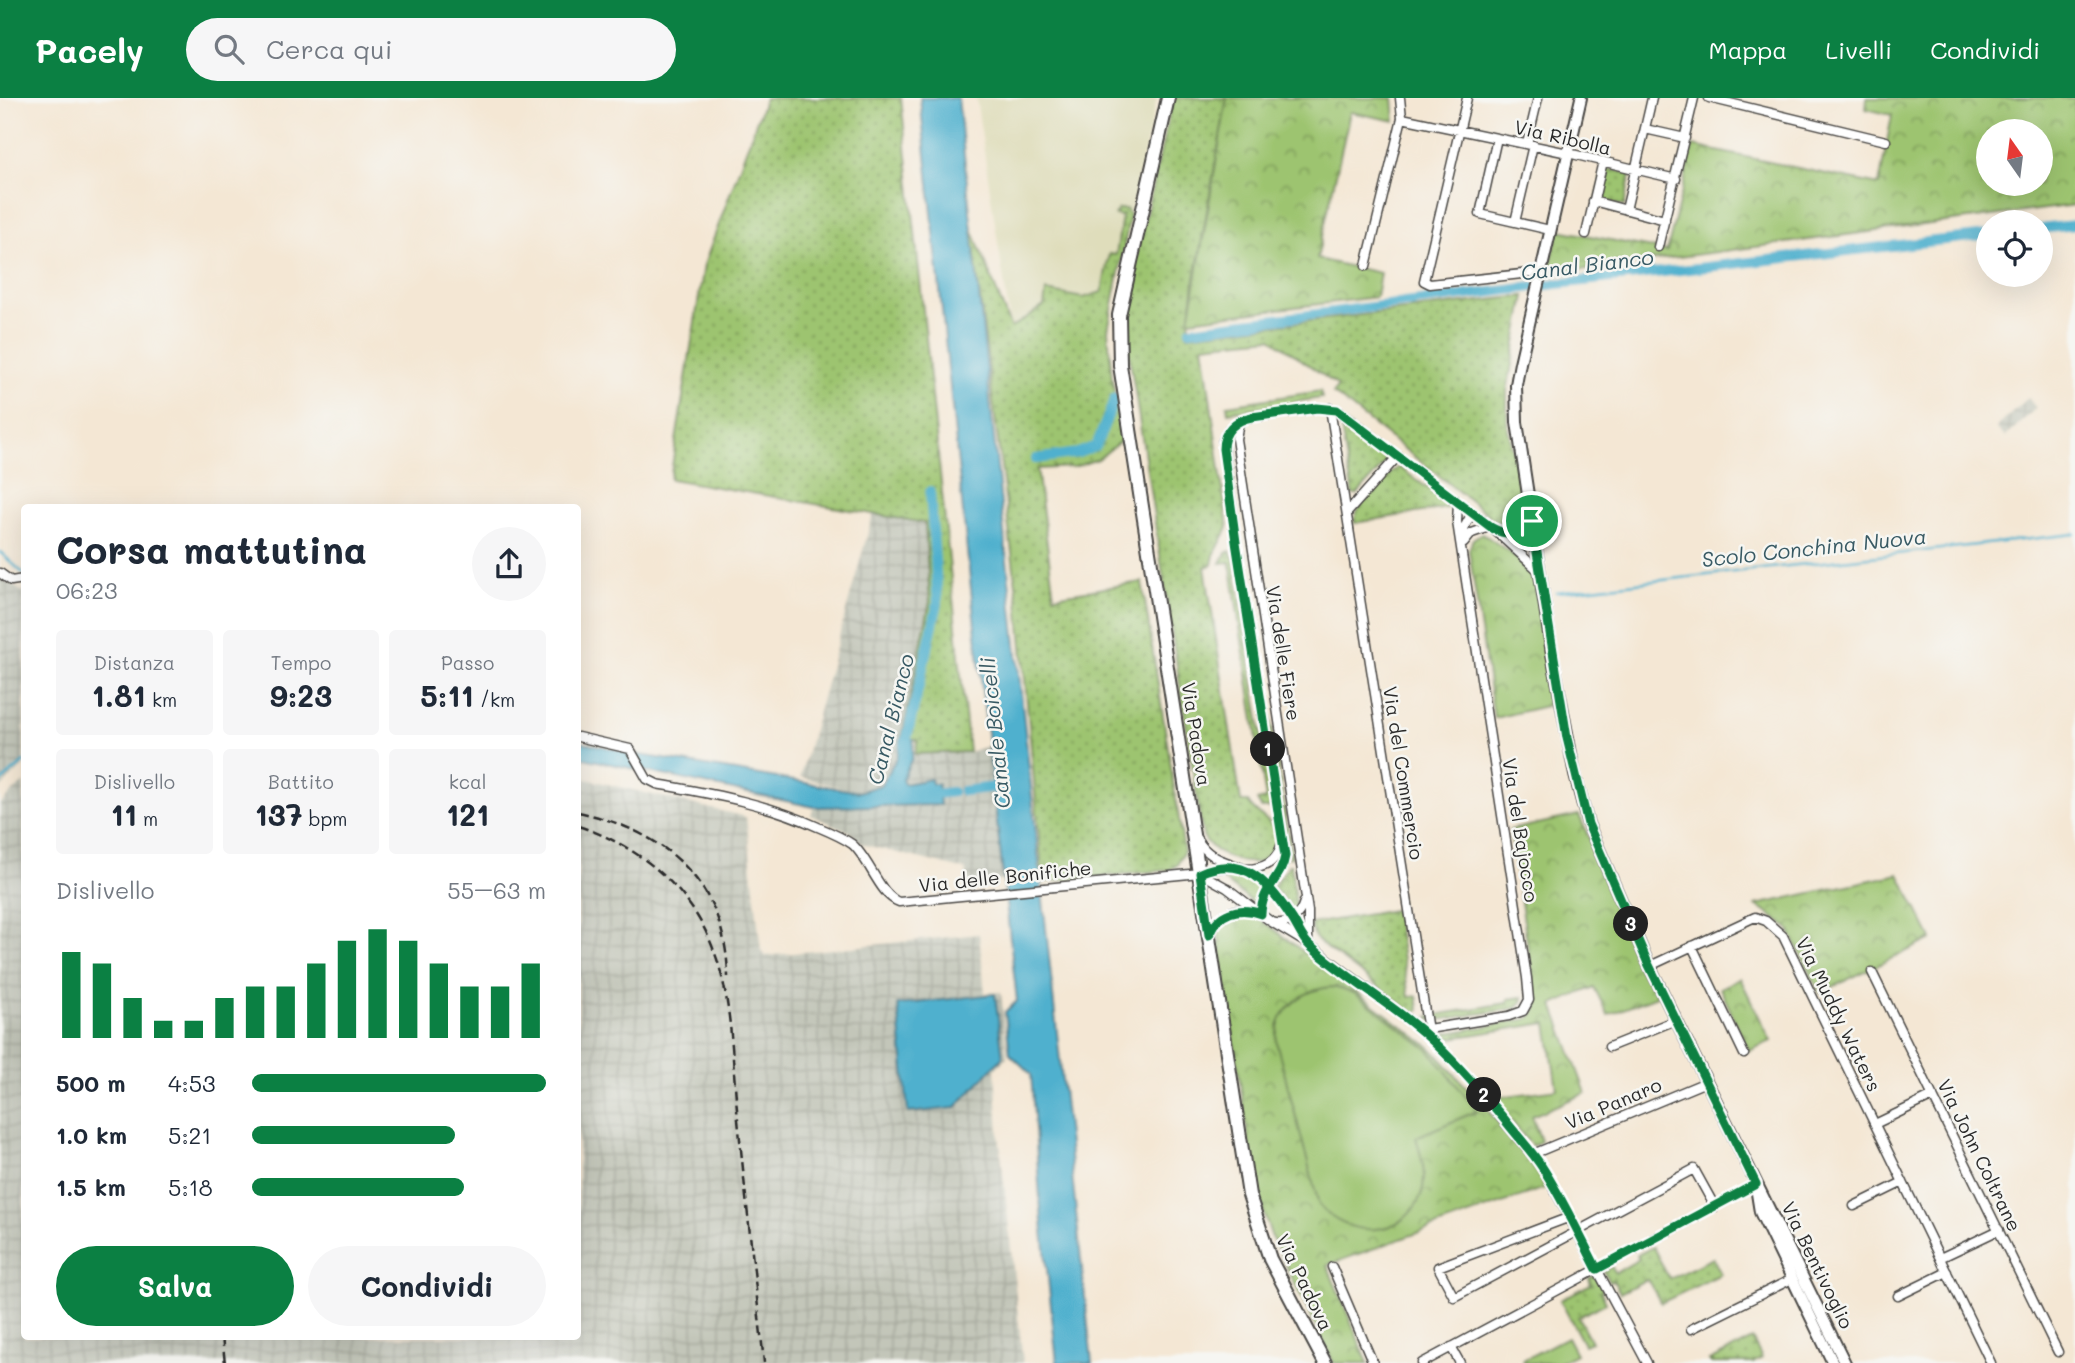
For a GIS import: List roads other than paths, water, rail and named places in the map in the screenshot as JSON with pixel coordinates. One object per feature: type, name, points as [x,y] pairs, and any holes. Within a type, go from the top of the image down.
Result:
[{"type":"main road","name":"Via Padova","points":[[1168,98],[1119,315],[1118,341],[1252,1210],[1274,1268],[1325,1363]]},
{"type":"street","points":[[1366,266],[1402,118],[1400,98]]},
{"type":"street","points":[[1467,98],[1425,284],[1540,273]]},
{"type":"street","points":[[1515,222],[1538,98]]},
{"type":"street","name":"Via Bentivoglio","points":[[1581,98],[1534,299],[1515,398],[1556,676],[1582,805],[1595,843],[1650,966],[1846,1363]]},
{"type":"street","points":[[1626,210],[1652,98]]},
{"type":"street","points":[[1658,247],[1694,98]]},
{"type":"street","points":[[1709,98],[1744,102],[1886,141]]},
{"type":"street","name":"Via Ribolla","points":[[1402,118],[1676,179]]},
{"type":"street","points":[[1645,129],[1685,138]]},
{"type":"street","points":[[1496,138],[1480,214],[1550,230]]},
{"type":"street","points":[[1586,234],[1603,161]]},
{"type":"street","points":[[1594,201],[1665,220]]},
{"type":"street","points":[[1239,421],[1317,408],[1330,408],[1347,416],[1472,513],[1540,573]]},
{"type":"street","name":"Via del Commercio","points":[[1330,408],[1428,1033]]},
{"type":"street","name":"Via delle Fiere","points":[[1239,421],[1235,435],[1306,896],[1308,944]]},
{"type":"street","name":"Via delle Fiere","points":[[1239,421],[1226,433],[1223,441],[1285,856],[1283,867],[1264,894],[1261,914]]},
{"type":"street","points":[[1347,513],[1398,456]]},
{"type":"street","name":"Via del Bajocco","points":[[1428,1033],[1509,1016],[1523,1011],[1529,1000],[1457,522],[1458,503]]},
{"type":"street","name":"Via del Bajocco","points":[[1463,556],[1463,532],[1472,513]]},
{"type":"street","points":[[1518,533],[1532,521]]},
{"type":"street","points":[[1463,545],[1472,533],[1490,528],[1502,533],[1528,534],[1535,543],[1525,549],[1515,549]]},
{"type":"street","points":[[1236,542],[1251,540]]},
{"type":"street","points":[[0,573],[11,581],[21,580]]},
{"type":"street","name":"Via delle Bonifiche","points":[[581,738],[630,749],[647,779],[657,785],[761,805],[842,838],[859,850],[894,901],[908,902],[1200,873],[1235,866]]},
{"type":"street","points":[[1194,834],[1211,856],[1245,869],[1258,869],[1268,864],[1281,850],[1282,839]]},
{"type":"street","points":[[1245,869],[1269,888],[1308,944]]},
{"type":"street","points":[[1200,873],[1227,888],[1270,921],[1308,944],[1428,1033],[1533,1154],[1551,1181],[1647,1363]]},
{"type":"street","points":[[1270,921],[1278,924],[1293,919],[1301,911],[1306,896]]},
{"type":"street","points":[[1209,935],[1215,922],[1228,914],[1249,909],[1261,914]]},
{"type":"street","name":"Via Muddy Waters","points":[[1650,966],[1755,917],[1766,921],[1781,933],[1991,1363]]},
{"type":"street","points":[[1692,946],[1744,1054]]},
{"type":"street","name":"Via John Coltrane","points":[[1872,972],[2058,1352]]},
{"type":"street","points":[[1609,1047],[1676,1020]]},
{"type":"street","name":"Via Panaro","points":[[1533,1154],[1706,1082]]},
{"type":"street","points":[[1875,1124],[1933,1096]]},
{"type":"street","points":[[1570,1217],[1438,1267],[1454,1297],[1694,1170],[1714,1206]]},
{"type":"street","points":[[1854,1206],[1903,1182]]},
{"type":"street","points":[[1422,1363],[1756,1184]]},
{"type":"street","name":"Via Bentivoglio","points":[[1756,1184],[1760,1212],[1834,1363]]},
{"type":"street","points":[[1940,1258],[1999,1230]]},
{"type":"street","name":"Via Padova","points":[[1332,1267],[1373,1363]]},
{"type":"street","points":[[1898,1296],[1947,1272]]},
{"type":"street","points":[[1691,1329],[1792,1279]]},
{"type":"street","points":[[1451,1347],[1460,1363]]},
{"type":"street","points":[[1834,1363],[1840,1352]]},
{"type":"water","name":"Canale Boicelli","points":[[920,98],[958,98],[1092,1363],[1057,1363],[1041,1212],[1031,1074],[1010,1054],[1005,1012],[1017,1001]]},
{"type":"water","points":[[902,737],[914,739],[912,758],[902,780],[904,784],[931,779],[932,784],[938,784],[940,805],[814,807],[581,758],[581,742],[641,755],[859,792],[881,785],[897,757]]},
{"type":"water","points":[[995,994],[1003,1057],[955,1108],[908,1113],[898,1005]]},
{"type":"waterway","name":"Canal Bianco","points":[[2053,228],[2075,225]]},
{"type":"waterway","name":"Canal Bianco","points":[[1190,330],[1548,285],[1976,236]]},
{"type":"waterway","name":"Canal Bianco","points":[[1036,459],[1078,453],[1096,446],[1115,398]]},
{"type":"waterway","name":"Canal Bianco","points":[[904,750],[938,603],[930,491]]},
{"type":"waterway","name":"Scolo Conchina Nuova","points":[[1556,592],[2075,534]]},
{"type":"waterway","points":[[0,552],[21,571]]},
{"type":"waterway","points":[[0,783],[21,765]]},
{"type":"waterway","name":"Canale Boicelli","points":[[963,791],[1004,786]]},
{"type":"waterway","points":[[926,795],[952,792]]},
{"type":"railway","points":[[581,813],[638,832],[685,866],[703,888],[716,914],[725,943],[728,977]]},
{"type":"railway","points":[[581,827],[621,845],[660,872],[692,908],[714,951],[724,988],[730,1028],[764,1363]]},
{"type":"railway","points":[[222,1340],[225,1363]]}]
